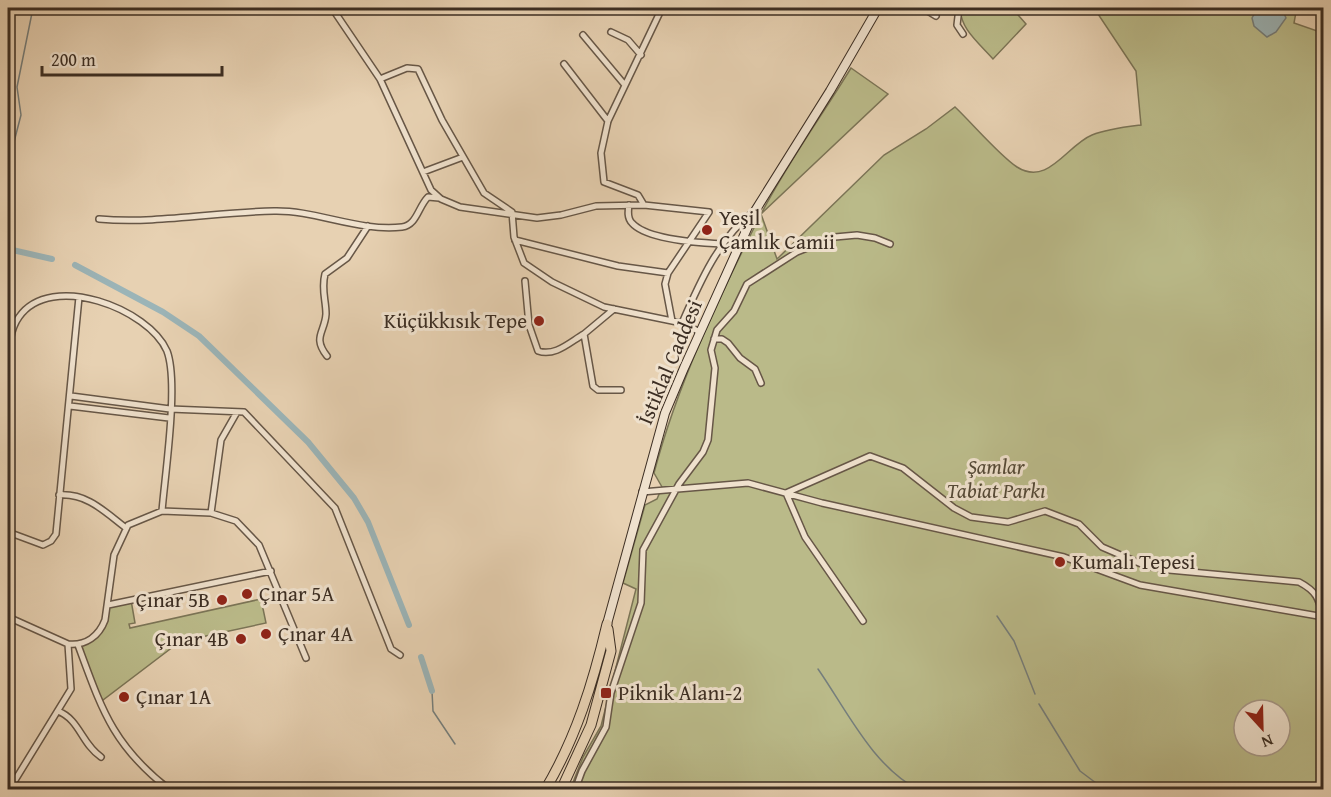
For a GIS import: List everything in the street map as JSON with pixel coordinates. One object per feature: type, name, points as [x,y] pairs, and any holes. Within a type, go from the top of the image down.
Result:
[{"type":"main road","name":"İstiklal Caddesi","points":[[545,789],[569,746],[581,716],[664,413],[755,211],[830,91],[878,8]]},
{"type":"main road","points":[[561,789],[591,725],[611,651],[607,624]]},
{"type":"street","points":[[332,8],[380,79],[431,190],[441,199]]},
{"type":"street","points":[[644,205],[638,195],[604,182],[601,153],[608,121],[662,8]]},
{"type":"street","points":[[923,8],[936,16]]},
{"type":"street","points":[[959,8],[957,25],[963,34]]},
{"type":"street","points":[[611,32],[628,40],[641,55]]},
{"type":"street","points":[[583,35],[624,84]]},
{"type":"street","points":[[564,64],[608,121]]},
{"type":"street","points":[[380,79],[407,68],[418,69],[484,193],[512,212],[515,240],[524,263],[552,282],[614,309],[682,323],[700,332]]},
{"type":"street","points":[[423,172],[463,157]]},
{"type":"street","points":[[99,219],[134,222],[276,211],[369,226],[403,227],[413,222],[428,198],[441,199],[460,207],[512,212],[537,218],[561,215],[596,206],[644,205],[709,212],[668,273],[665,284],[672,321]]},
{"type":"street","points":[[628,205],[628,216],[633,224],[686,243],[723,244]]},
{"type":"street","points":[[682,323],[723,244],[741,222],[755,211]]},
{"type":"street","points":[[327,356],[320,347],[320,333],[326,315],[323,296],[325,274],[348,258],[369,226]]},
{"type":"street","points":[[575,789],[606,727],[611,693],[641,603],[643,550],[676,491],[703,452],[708,440],[714,368],[711,350],[717,330],[734,311],[747,284],[777,262],[816,243],[835,237],[857,235],[891,244]]},
{"type":"street","points":[[515,240],[618,266],[668,273]]},
{"type":"street","points":[[525,281],[529,325],[538,351],[545,353],[558,350],[584,334],[614,309]]},
{"type":"street","points":[[8,366],[10,332],[29,306],[46,297],[79,297],[109,305],[160,339],[167,352],[171,371],[162,511]]},
{"type":"street","points":[[8,532],[43,545],[51,541],[56,534],[79,297]]},
{"type":"street","points":[[584,334],[593,386],[598,390],[621,390]]},
{"type":"street","points":[[714,339],[722,339],[728,343],[740,358],[755,369],[761,382]]},
{"type":"street","points":[[71,396],[170,409],[244,412],[335,508],[391,649],[400,655]]},
{"type":"street","points":[[70,406],[169,418]]},
{"type":"street","points":[[211,513],[221,440],[237,412]]},
{"type":"street","points":[[642,492],[676,491],[734,482],[748,483],[786,493],[1064,557],[1140,585],[1323,617],[1319,599],[1313,590],[1299,582],[1146,566],[1102,548],[1078,524],[1045,511],[1008,522],[971,517],[954,508],[921,481],[884,459],[870,456],[786,493]]},
{"type":"street","points":[[786,493],[805,537],[863,621]]},
{"type":"street","points":[[59,495],[73,494],[84,497],[126,528]]},
{"type":"street","points":[[8,616],[68,644],[78,645],[95,636],[101,629],[108,605],[114,555],[126,528],[136,520],[162,511],[211,513],[236,521],[259,544],[306,658]]},
{"type":"street","points":[[108,605],[271,572]]},
{"type":"street","points":[[9,789],[70,689],[68,644]]},
{"type":"street","points":[[78,645],[107,722],[132,758],[171,789]]},
{"type":"street","points":[[58,711],[70,717],[85,744],[100,757]]},
{"type":"green space","points":[[961,8],[1012,8],[1026,24],[993,59],[967,29],[961,15]]},
{"type":"green space","name":"Şamlar Tabiat Parkı","points":[[1094,8],[1291,8],[1296,12],[1294,23],[1323,33],[1323,789],[570,790],[583,757],[601,726],[636,589],[623,583],[645,505],[657,499],[662,487],[654,473],[663,440],[700,342],[761,214],[777,259],[884,155],[926,129],[955,107],[1002,155],[1017,167],[1028,172],[1038,172],[1048,168],[1092,135],[1141,125],[1136,71]]},
{"type":"green space","points":[[851,68],[888,94],[761,214],[792,160]]},
{"type":"green space","points":[[261,599],[266,623],[173,643],[178,643],[99,703],[78,645],[101,629],[108,605],[131,600],[135,623],[129,624],[130,628]]},
{"type":"water","points":[[1257,9],[1283,11],[1286,18],[1276,32],[1267,37],[1254,26],[1252,18]]},
{"type":"waterway","points":[[8,165],[21,115],[17,87],[33,8]]},
{"type":"waterway","points":[[8,249],[52,259]]},
{"type":"waterway","points":[[75,265],[163,312],[199,336],[308,442],[354,498],[368,522],[409,625]]},
{"type":"waterway","points":[[997,616],[1014,641],[1035,694]]},
{"type":"waterway","points":[[421,657],[432,691]]},
{"type":"waterway","points":[[818,669],[874,752],[903,780],[919,790]]},
{"type":"waterway","points":[[432,691],[433,711],[455,744]]},
{"type":"waterway","points":[[1039,704],[1080,771],[1104,789]]},
{"type":"waterway","points":[[1103,790],[1108,790]]},
{"type":"place","name":"Yeşil Çamlık Camii","points":[[707,230]]},
{"type":"place","name":"Küçükkısık Tepe","points":[[539,321]]},
{"type":"place","name":"Kumalı Tepesi","points":[[1060,562]]},
{"type":"place","name":"Çınar 5A","points":[[247,594]]},
{"type":"place","name":"Çınar 5B","points":[[222,600]]},
{"type":"place","name":"Çınar 4A","points":[[266,634]]},
{"type":"place","name":"Çınar 4B","points":[[241,639]]},
{"type":"place","name":"Piknik Alanı-2","points":[[606,693]]},
{"type":"place","name":"Çınar 1A","points":[[124,697]]}]
